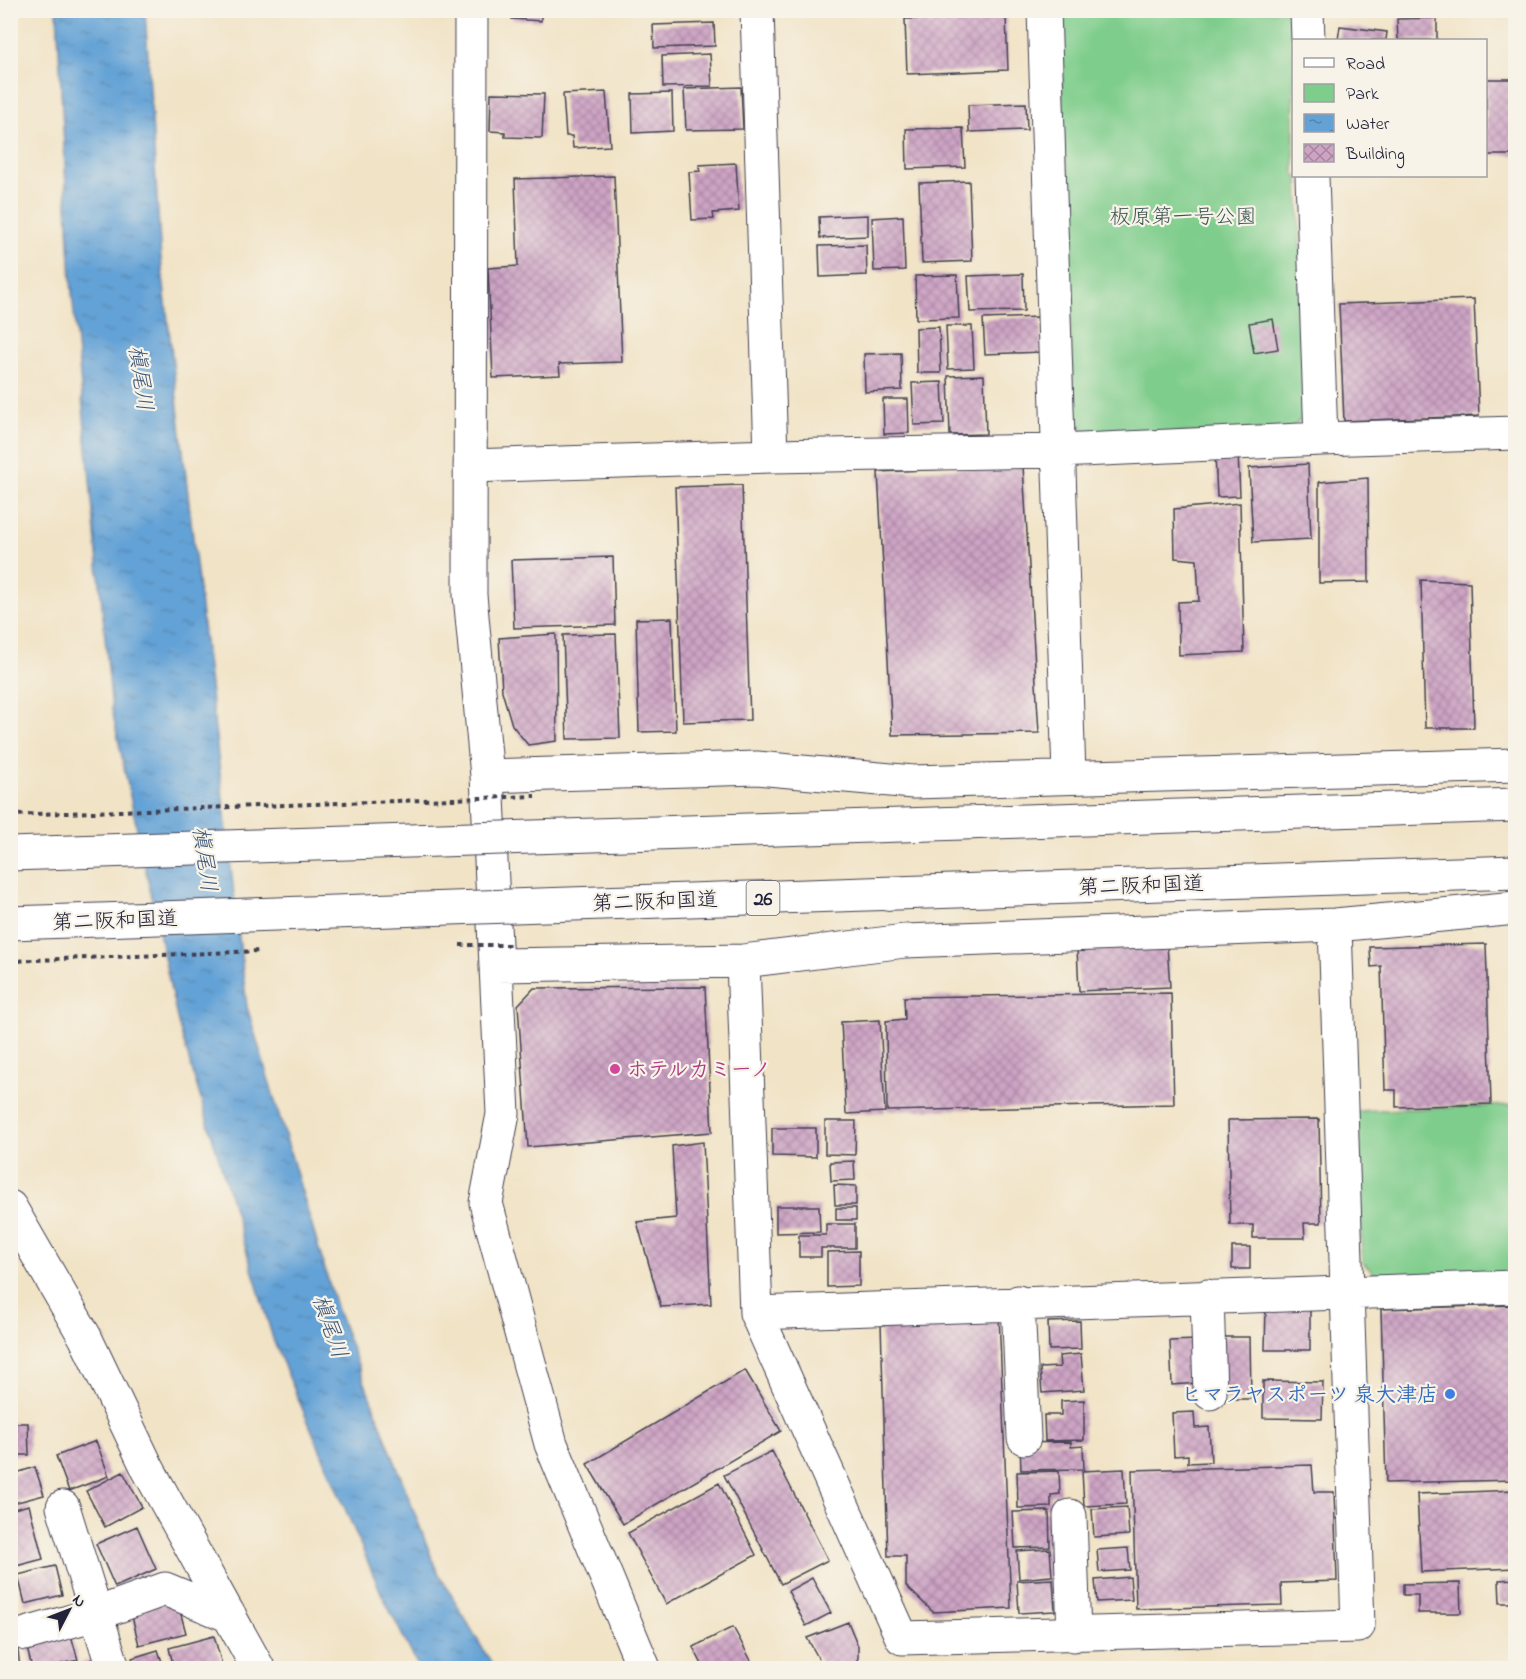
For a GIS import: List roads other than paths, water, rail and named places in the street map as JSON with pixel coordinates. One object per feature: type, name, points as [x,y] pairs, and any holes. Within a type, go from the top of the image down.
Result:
[{"type":"main road","points":[[471,10],[470,595],[503,955],[503,1114],[486,1203],[551,1443],[644,1668]]},
{"type":"main road","points":[[757,10],[771,456]]},
{"type":"main road","points":[[1044,10],[1069,776]]},
{"type":"main road","points":[[1307,10],[1308,39]]},
{"type":"main road","points":[[1312,177],[1321,439]]},
{"type":"main road","points":[[470,466],[771,456],[1059,452],[1321,439],[1515,433]]},
{"type":"main road","points":[[487,776],[757,768],[913,782],[1515,765]]},
{"type":"main road","points":[[10,854],[1515,805]]},
{"type":"main road","name":"第二阪和国道","points":[[10,923],[1515,872]]},
{"type":"main road","points":[[503,955],[743,961],[905,941],[1335,925],[1515,908]]},
{"type":"main road","points":[[743,961],[756,1313],[902,1638],[1359,1626],[1335,925]]},
{"type":"main road","points":[[10,1207],[85,1337],[148,1468],[258,1668]]},
{"type":"main road","points":[[756,1313],[1018,1302],[1515,1287]]},
{"type":"main road","points":[[1207,1296],[1210,1393]]},
{"type":"main road","points":[[1018,1302],[1024,1438]]},
{"type":"main road","points":[[63,1507],[113,1668]]},
{"type":"main road","points":[[1070,1516],[1074,1635]]},
{"type":"main road","points":[[26,1634],[96,1614],[165,1589],[230,1616]]},
{"type":"water","name":"槇尾川","points":[[57,11],[145,11],[161,260],[247,1007],[337,1310],[436,1569],[494,1668],[419,1668],[382,1595],[274,1342],[178,1023],[112,710],[71,282]]},
{"type":"place","name":"ホテルカミーノ","points":[[615,1069]]},
{"type":"place","name":"ヒマラヤスポーツ 泉大津店","points":[[1450,1394]]},
{"type":"park label","name":"板原第一号公園","points":[[1183,216]]}]
